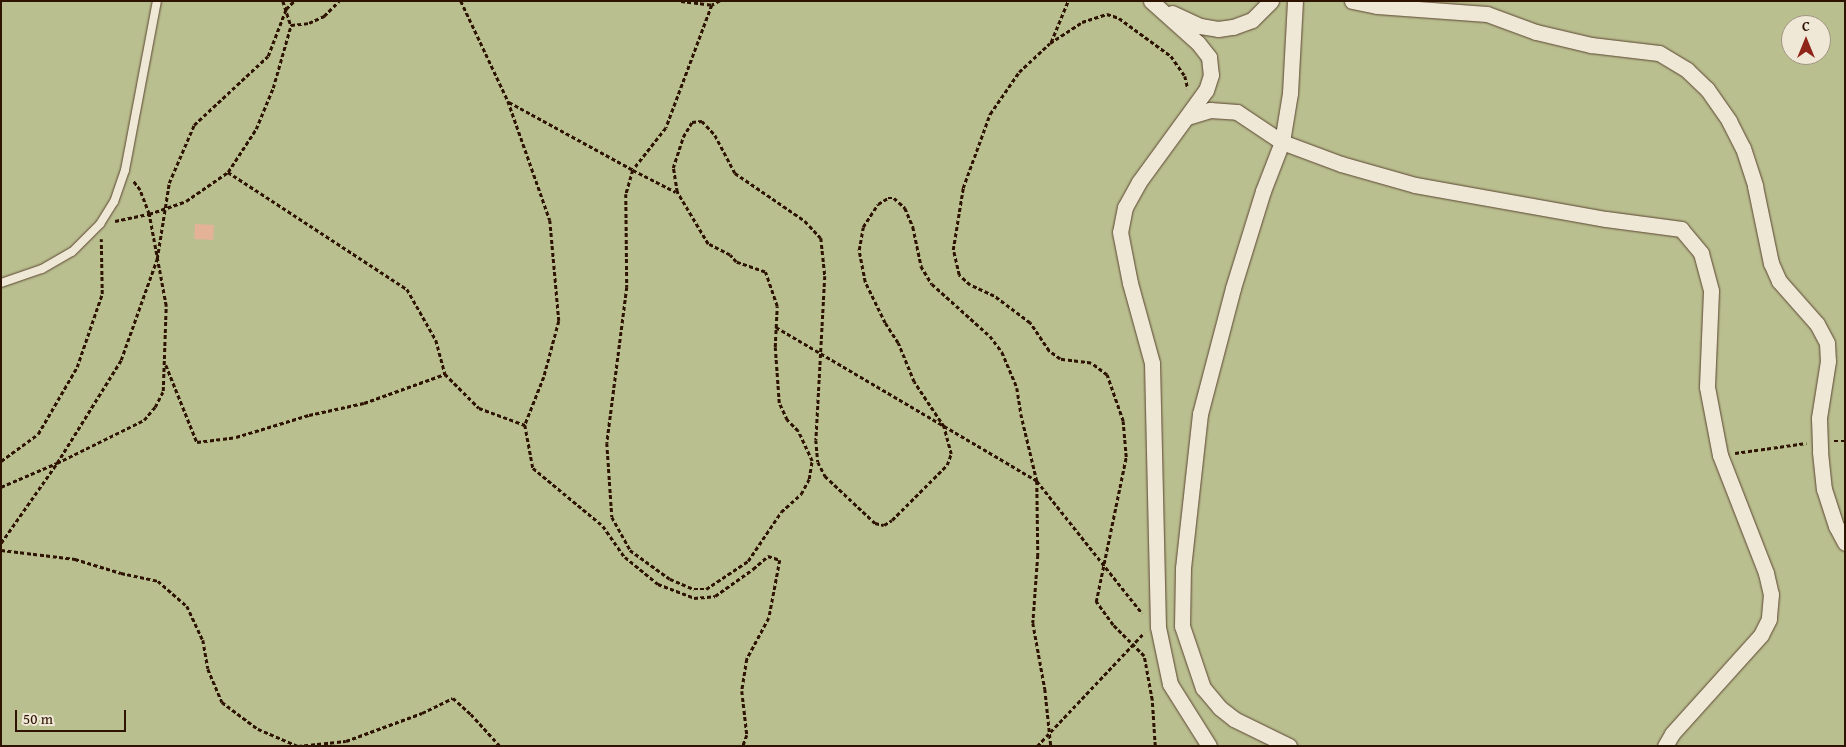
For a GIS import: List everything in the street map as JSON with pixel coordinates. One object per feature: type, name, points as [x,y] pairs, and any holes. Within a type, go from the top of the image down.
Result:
[{"type":"street","points":[[1153,3],[1200,26],[1218,29],[1233,27],[1252,20],[1272,1]]},
{"type":"street","points":[[1289,746],[1234,719],[1220,708],[1203,688],[1182,626],[1183,568],[1200,414],[1233,288],[1263,191],[1282,142],[1290,93],[1296,1]]},
{"type":"street","points":[[1352,1],[1377,6],[1487,14],[1536,32],[1591,45],[1659,53],[1688,70],[1707,89],[1740,141],[1755,186],[1771,263],[1779,281],[1817,324],[1827,343],[1828,362],[1819,418],[1819,441],[1824,489],[1836,526],[1845,543]]},
{"type":"street","points":[[1153,3],[1198,43],[1209,57],[1211,75],[1206,90],[1139,182],[1125,207],[1120,232],[1130,283],[1152,364],[1152,629],[1170,684],[1209,746]]},
{"type":"street","points":[[1187,117],[1210,110],[1237,112],[1256,122],[1282,142],[1341,164],[1415,185],[1598,217],[1681,229],[1701,253],[1711,291],[1707,387],[1720,455],[1766,573],[1771,594],[1769,619],[1760,636],[1672,734],[1665,746]]},
{"type":"lane","points":[[1,283],[42,269],[72,252],[100,224],[114,202],[126,170],[157,1]]},
{"type":"path","points":[[1,461],[38,434],[77,367],[102,294],[100,224],[149,214],[186,201],[228,172],[256,129],[273,88],[291,26],[283,1]]},
{"type":"path","points":[[1,543],[57,463],[121,360],[157,259],[169,183],[194,124],[268,56],[286,9],[294,1]]},
{"type":"path","points":[[291,26],[309,23],[324,16],[339,1]]},
{"type":"path","points":[[461,1],[508,101],[550,220],[559,321],[544,377],[525,425],[533,468],[603,526],[625,557],[658,584],[694,598],[715,596],[768,556],[780,560],[769,618],[747,659],[742,691],[747,735],[742,746]]},
{"type":"path","points":[[681,1],[712,5],[720,1]]},
{"type":"path","points":[[1050,43],[1068,1]]},
{"type":"path","points":[[712,5],[666,128],[633,170],[626,194],[626,287],[607,443],[612,517],[630,550],[670,579],[694,589],[706,589],[748,560],[781,512],[801,494],[809,479],[812,460],[798,431],[787,420],[779,403],[777,306],[765,272],[736,262],[730,255],[708,244],[677,192],[673,168],[683,137],[692,122],[702,121],[715,135],[735,173],[805,221],[821,238],[826,276],[816,440],[818,462],[826,476],[875,523],[884,525],[892,520],[947,465],[951,454],[944,427],[914,382],[898,342],[885,323],[865,282],[859,250],[863,227],[878,204],[888,198],[894,198],[905,208],[913,227],[921,266],[932,284],[990,336],[1002,352],[1017,388],[1036,481],[1038,555],[1033,623],[1046,689],[1051,746]]},
{"type":"path","points":[[1155,746],[1152,700],[1144,656],[1113,625],[1096,602],[1126,457],[1123,421],[1106,375],[1091,364],[1060,359],[1049,351],[1030,323],[994,296],[970,285],[959,275],[953,250],[960,217],[963,188],[990,114],[1019,72],[1050,43],[1082,22],[1107,14],[1120,18],[1171,56],[1185,76],[1189,95]]},
{"type":"path","points":[[508,101],[677,192]]},
{"type":"path","points":[[1,487],[57,463],[144,420],[155,408],[163,391],[166,306],[149,214],[140,190],[126,170]]},
{"type":"path","points":[[228,172],[407,289],[436,340],[446,374],[479,408],[525,425]]},
{"type":"path","points":[[776,327],[1036,481],[1104,562],[1142,612],[1152,629],[1133,645],[1037,746]]},
{"type":"path","points":[[165,364],[197,442],[236,437],[309,416],[364,403],[446,374]]},
{"type":"path","points":[[1720,455],[1819,441],[1845,441]]},
{"type":"path","points":[[1,550],[75,559],[121,574],[158,581],[187,606],[203,640],[208,669],[222,702],[258,729],[298,746],[346,741],[422,713],[453,698],[471,714],[500,746]]},
{"type":"green space","points":[[1,1],[1845,1],[1845,746],[1,746]]},
{"type":"building","points":[[195,224],[214,225],[213,240],[194,239]]}]
